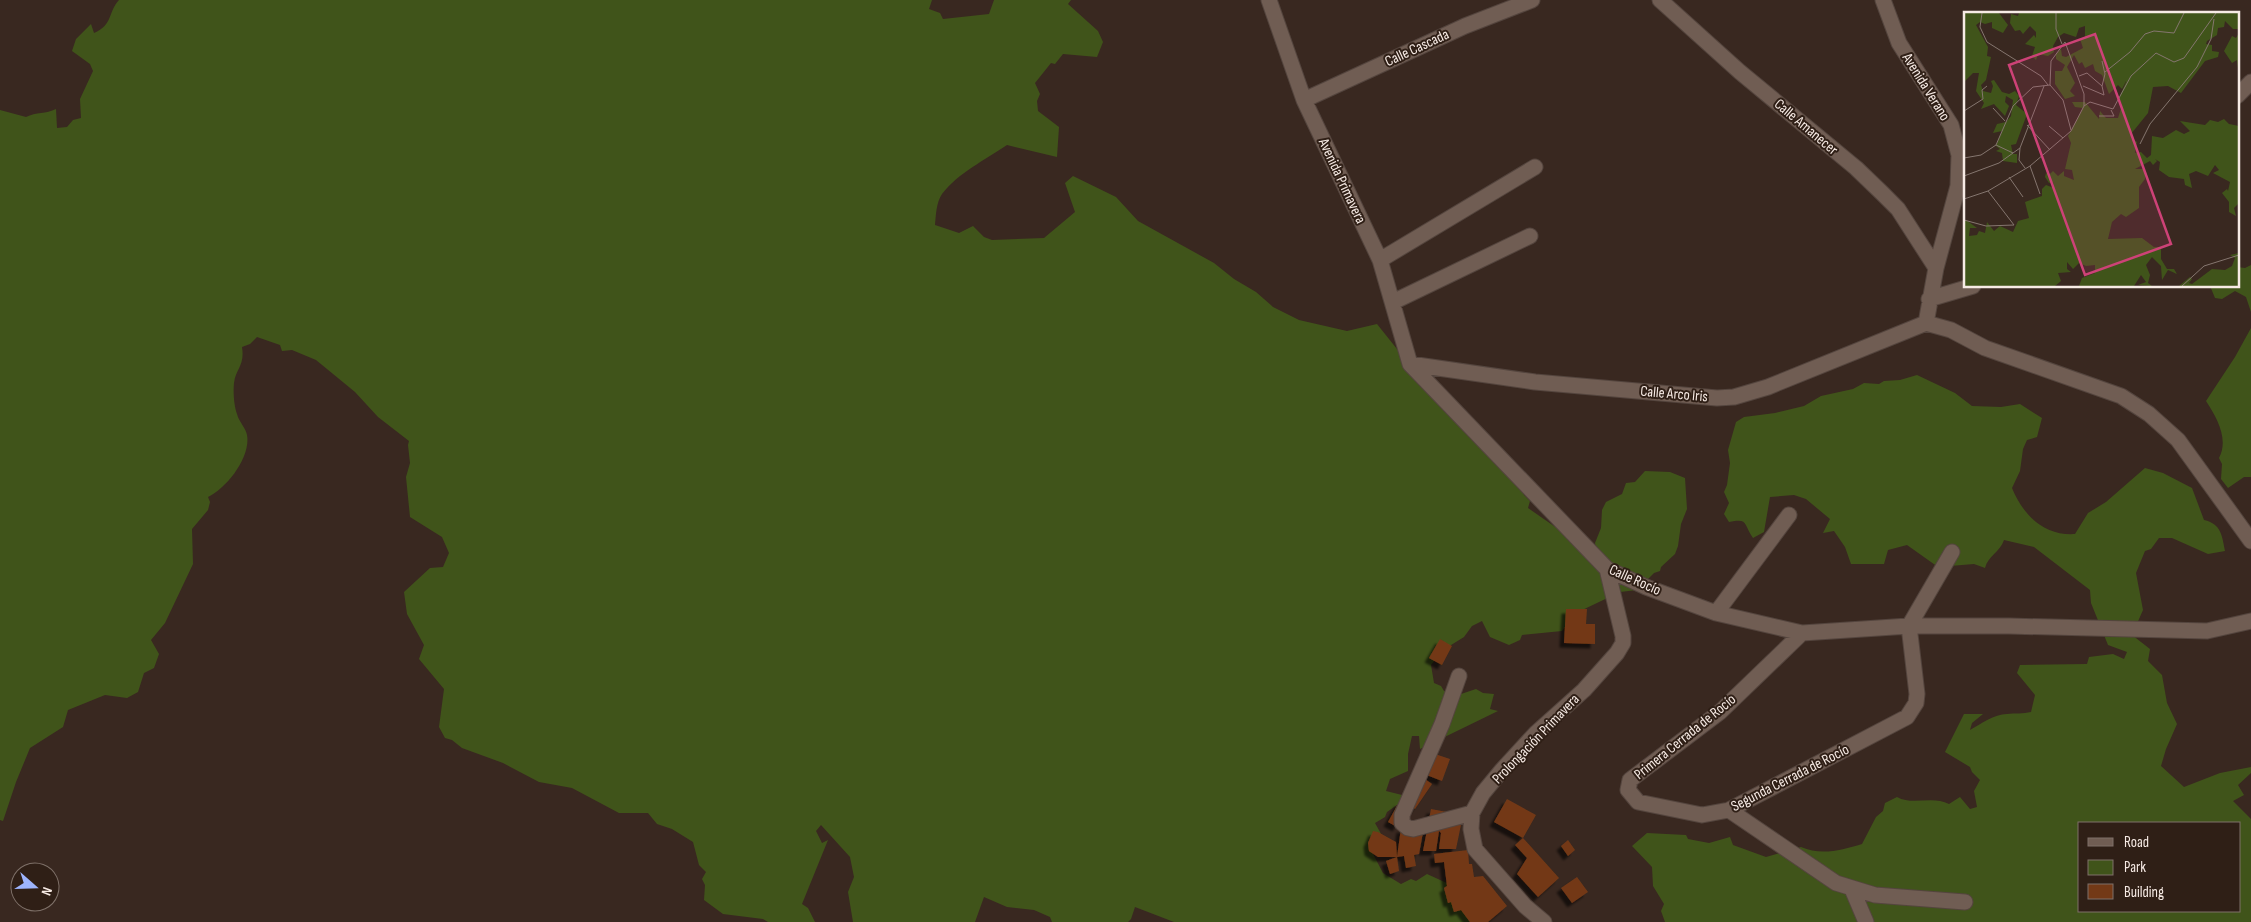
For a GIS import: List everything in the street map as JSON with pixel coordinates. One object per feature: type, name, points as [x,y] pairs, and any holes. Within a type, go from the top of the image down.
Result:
[{"type":"street","name":"Avenida Primavera","points":[[1269,0],[1304,100],[1380,260],[1410,364]]},
{"type":"street","name":"Calle Cascada","points":[[1304,100],[1465,26],[1532,0]]},
{"type":"street","name":"Calle Amanecer","points":[[1660,0],[1740,72],[1856,168],[1882,193],[1898,209],[1936,268]]},
{"type":"street","name":"Avenida Verano","points":[[1883,0],[1899,44],[1950,125],[1959,155],[1958,186],[1936,268],[1926,322]]},
{"type":"street","points":[[2238,95],[2251,82]]},
{"type":"street","points":[[1380,260],[1535,167]]},
{"type":"street","points":[[1393,302],[1530,236]]},
{"type":"street","points":[[1929,300],[1967,288]]},
{"type":"street","points":[[1926,322],[1951,330],[1985,348],[2114,393],[2149,414],[2178,440],[2251,541]]},
{"type":"street","name":"Calle Arco Iris","points":[[1410,364],[1535,382],[1717,398],[1734,397],[1768,387],[1926,322]]},
{"type":"street","name":"Calle Rocío","points":[[1410,364],[1606,569],[1646,587],[1716,613],[1802,633],[1909,626],[2009,626],[2207,631],[2251,621]]},
{"type":"street","points":[[1716,613],[1789,515]]},
{"type":"street","points":[[1909,626],[1952,552]]},
{"type":"street","name":"Prolongación Primavera","points":[[1472,813],[1483,793],[1508,764],[1536,733],[1584,690],[1617,653],[1623,643],[1623,636],[1606,569]]},
{"type":"street","name":"Segunda Cerrada de Rocío","points":[[1638,802],[1702,815],[1729,810],[1907,717],[1916,703],[1909,626]]},
{"type":"street","name":"Primera Cerrada de Rocío","points":[[1638,802],[1628,790],[1630,780],[1720,712],[1802,633]]},
{"type":"street","points":[[1459,676],[1442,724],[1402,816],[1402,822],[1412,829],[1472,813],[1471,829],[1475,849],[1525,906],[1544,922]]},
{"type":"street","points":[[1729,810],[1814,870],[1836,883],[1875,895],[1965,902]]},
{"type":"street","points":[[1852,889],[1866,922]]},
{"type":"green space","points":[[119,0],[932,0],[929,9],[940,13],[943,19],[989,14],[994,0],[1071,0],[1068,4],[1098,31],[1103,42],[1097,57],[1063,54],[1055,64],[1051,63],[1035,83],[1040,94],[1037,101],[1038,111],[1059,127],[1057,157],[1007,145],[972,167],[948,186],[939,201],[935,225],[959,233],[973,226],[984,237],[992,240],[1044,238],[1075,212],[1065,183],[1073,176],[1116,197],[1138,221],[1214,263],[1234,279],[1256,292],[1273,307],[1299,320],[1347,331],[1377,324],[1405,359],[1517,480],[1524,495],[1530,501],[1528,508],[1597,556],[1595,543],[1601,528],[1602,510],[1606,502],[1622,494],[1626,483],[1635,482],[1645,471],[1670,472],[1685,478],[1687,509],[1681,524],[1678,546],[1675,554],[1661,567],[1660,571],[1654,573],[1637,590],[1620,592],[1576,613],[1562,631],[1522,635],[1520,640],[1509,645],[1490,637],[1482,621],[1472,626],[1464,637],[1443,650],[1431,665],[1434,683],[1441,686],[1444,691],[1458,695],[1476,689],[1483,693],[1494,694],[1490,709],[1498,711],[1420,749],[1419,736],[1412,736],[1408,754],[1408,771],[1390,779],[1386,791],[1402,795],[1404,800],[1387,812],[1385,817],[1375,823],[1385,841],[1372,852],[1383,873],[1401,884],[1411,879],[1416,881],[1427,874],[1449,884],[1470,922],[1174,922],[1135,907],[1128,922],[1052,922],[1050,917],[1034,910],[1007,907],[984,897],[975,922],[853,922],[848,892],[854,877],[850,857],[821,825],[816,831],[822,843],[828,840],[802,904],[808,908],[815,922],[768,922],[763,919],[723,914],[704,900],[705,885],[702,879],[706,872],[699,865],[693,842],[672,829],[657,824],[648,813],[619,813],[572,788],[539,782],[503,763],[462,748],[452,740],[445,738],[439,727],[444,689],[419,659],[424,645],[407,614],[404,592],[430,568],[443,567],[449,553],[442,537],[410,517],[406,477],[410,463],[409,441],[378,417],[355,392],[316,360],[292,350],[282,351],[280,345],[257,337],[250,344],[242,347],[242,359],[234,383],[236,411],[247,435],[245,453],[230,479],[223,487],[208,497],[210,502],[208,510],[192,529],[193,564],[165,623],[151,640],[159,654],[154,668],[144,673],[138,692],[127,698],[105,695],[68,710],[63,727],[30,748],[3,821],[0,820],[0,110],[26,117],[56,109],[57,128],[67,127],[73,120],[81,118],[80,99],[93,71],[90,64],[72,51],[76,39],[91,24],[94,33],[104,26]]},
{"type":"green space","points":[[2251,265],[2251,312],[2246,297],[2235,291],[2222,299],[2215,298],[2211,288],[2238,288],[2238,267],[2245,268]]},
{"type":"green space","points":[[2251,328],[2251,477],[2244,477],[2228,488],[2221,479],[2222,464],[2219,458],[2222,451],[2222,436],[2214,414],[2206,401],[2235,357]]},
{"type":"green space","points":[[1917,375],[1955,393],[1972,406],[2001,407],[2020,404],[2042,418],[2037,437],[2027,440],[2023,449],[2020,471],[2012,488],[2022,507],[2029,515],[2036,522],[2054,531],[2064,534],[2075,534],[2088,513],[2106,502],[2145,468],[2163,473],[2192,488],[2204,520],[2214,524],[2220,531],[2225,551],[2208,554],[2172,538],[2159,538],[2151,549],[2145,551],[2136,573],[2143,610],[2132,635],[2150,649],[2148,661],[2162,675],[2167,703],[2177,724],[2161,766],[2184,787],[2220,773],[2251,767],[2251,773],[2238,785],[2244,795],[2233,801],[2251,819],[2251,922],[1665,922],[1661,911],[1664,904],[1653,886],[1652,867],[1632,846],[1647,833],[1686,835],[1688,839],[1709,843],[1730,837],[1733,845],[1766,857],[1801,847],[1824,852],[1862,844],[1876,817],[1883,811],[1885,803],[1897,797],[1909,801],[1936,800],[1949,804],[1960,797],[1970,809],[1977,807],[1974,791],[1980,780],[1970,767],[1945,752],[1964,714],[1983,714],[1972,723],[1970,730],[2002,714],[2031,712],[2035,695],[2017,673],[2020,665],[2087,664],[2089,657],[2113,654],[2124,659],[2127,652],[2108,645],[2091,603],[2090,590],[2034,547],[2004,540],[1985,568],[1974,564],[1938,567],[1907,545],[1888,550],[1884,564],[1851,564],[1845,547],[1834,531],[1823,533],[1830,519],[1806,499],[1794,495],[1770,497],[1764,532],[1753,538],[1745,523],[1740,521],[1729,522],[1724,514],[1729,503],[1724,492],[1727,485],[1730,463],[1728,450],[1736,422],[1744,417],[1775,413],[1804,406],[1821,396],[1853,389],[1864,383],[1879,384],[1884,381],[1900,380]]},
{"type":"building","points":[[1566,609],[1587,609],[1586,624],[1595,624],[1595,644],[1564,643]]},
{"type":"building","points":[[1440,639],[1452,646],[1442,665],[1429,658]]},
{"type":"building","points":[[1432,753],[1450,759],[1442,781],[1424,774]]},
{"type":"building","points":[[1419,775],[1432,784],[1415,809],[1406,803]]},
{"type":"building","points":[[1507,799],[1536,815],[1523,838],[1494,822]]},
{"type":"building","points":[[1399,802],[1409,807],[1397,827],[1388,822]]},
{"type":"building","points":[[1431,809],[1463,815],[1456,849],[1439,849],[1441,833],[1439,831],[1436,851],[1423,851]]},
{"type":"building","points":[[1401,828],[1423,832],[1419,854],[1414,855],[1416,866],[1406,868],[1404,856],[1397,857]]},
{"type":"building","points":[[1373,831],[1396,842],[1397,857],[1378,857],[1369,851],[1368,843]]},
{"type":"building","points":[[1523,838],[1559,878],[1538,897],[1517,874],[1527,858],[1515,845]]},
{"type":"building","points":[[1568,840],[1575,850],[1568,856],[1561,846]]},
{"type":"building","points":[[1468,850],[1469,864],[1472,864],[1474,877],[1483,876],[1507,906],[1488,922],[1470,922],[1461,910],[1454,912],[1451,902],[1448,903],[1444,888],[1447,886],[1444,862],[1435,863],[1434,854]]},
{"type":"building","points":[[1397,857],[1399,871],[1390,874],[1386,861]]},
{"type":"building","points":[[1577,877],[1588,892],[1572,903],[1561,888]]}]
